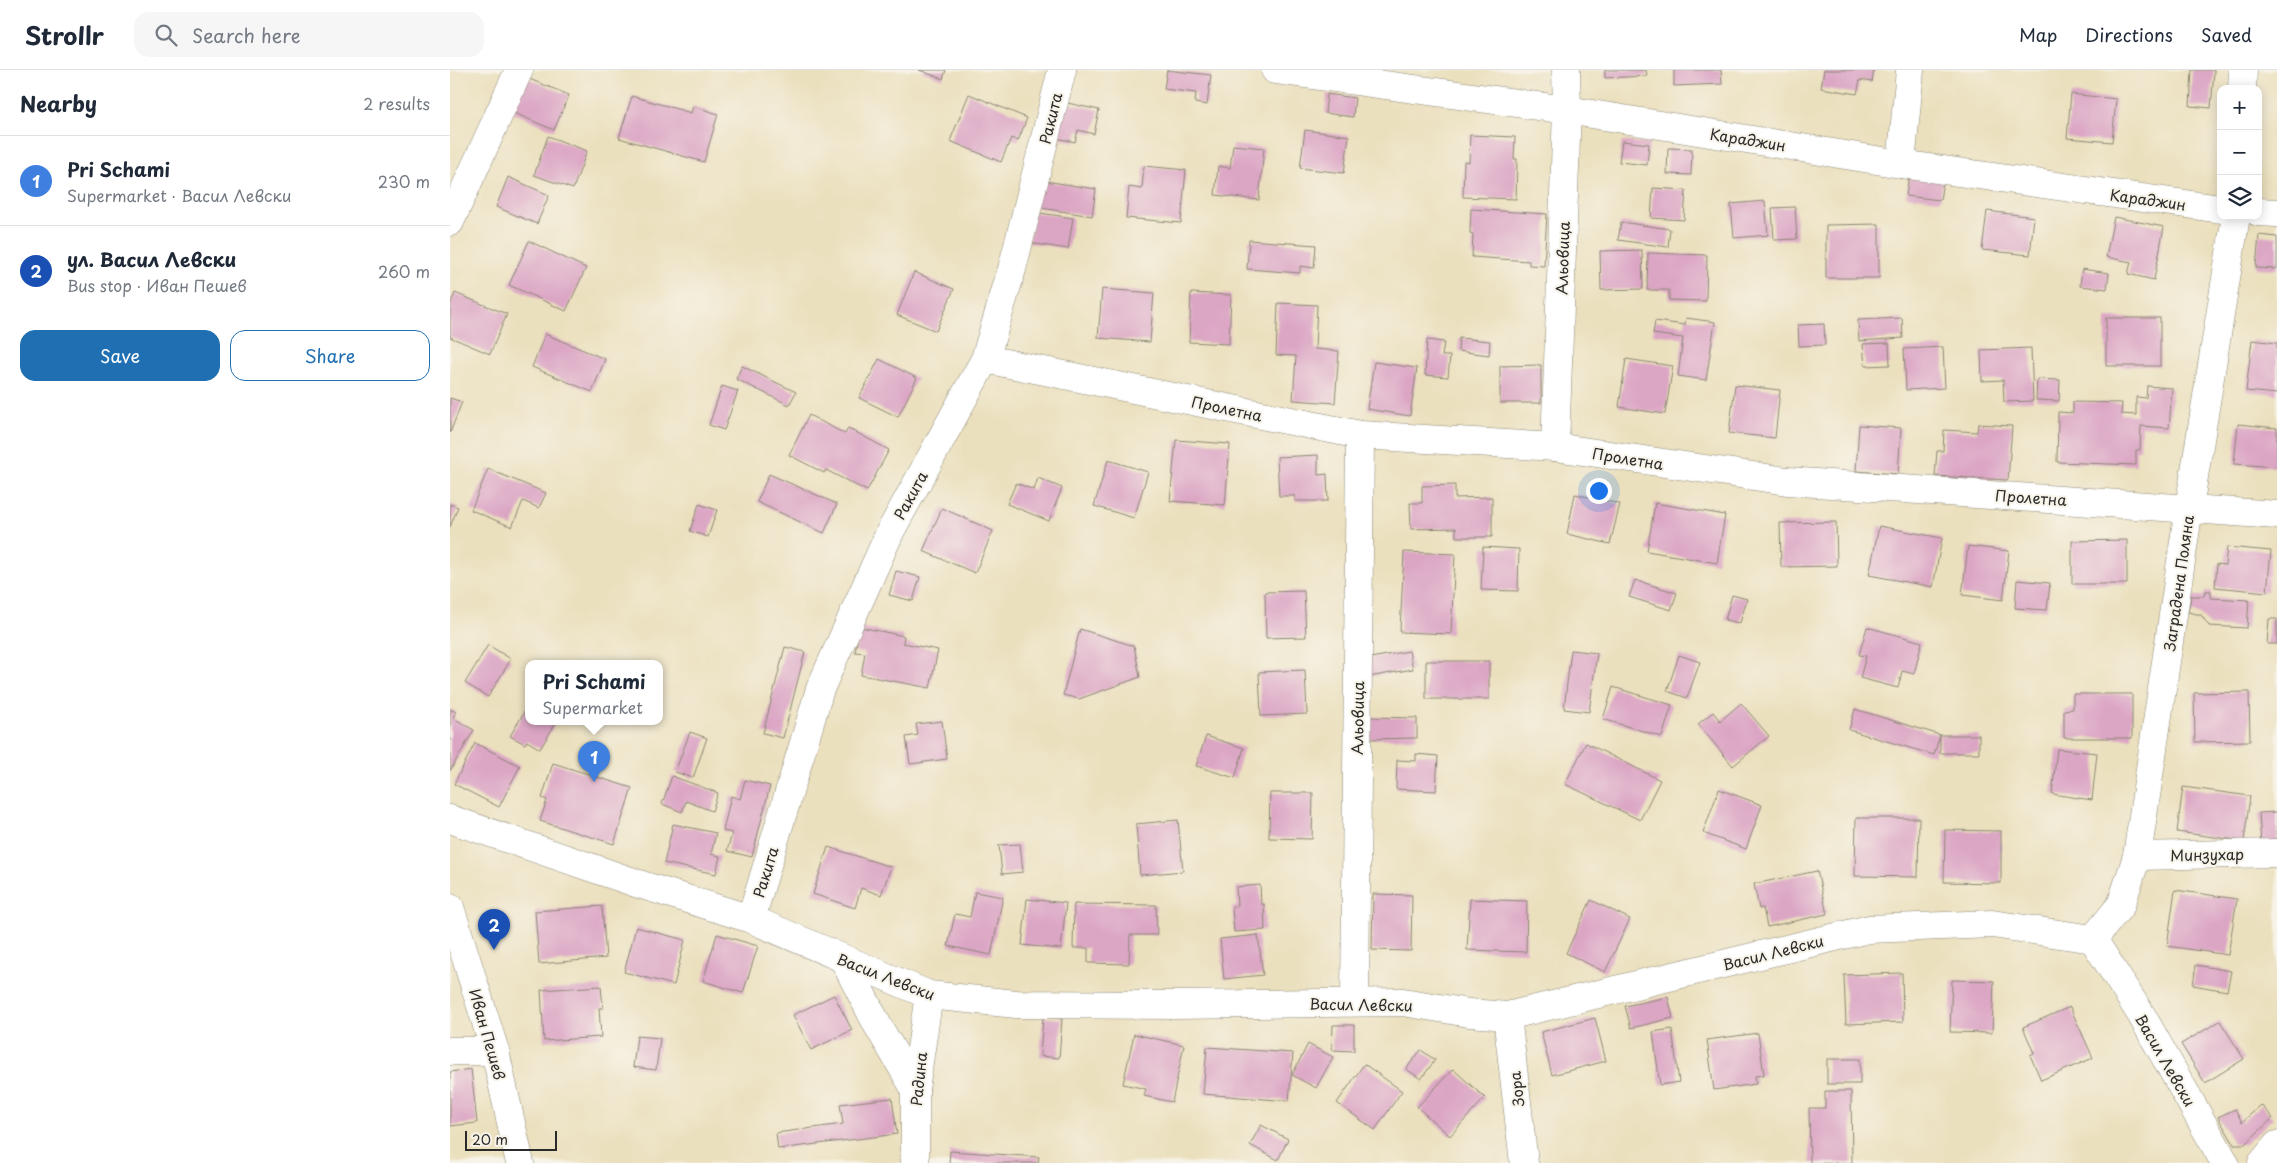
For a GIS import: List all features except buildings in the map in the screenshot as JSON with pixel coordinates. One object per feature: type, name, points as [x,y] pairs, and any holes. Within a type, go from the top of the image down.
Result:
[{"type":"street","points":[[450,222],[520,70]]},
{"type":"street","name":"Ракита","points":[[751,919],[820,689],[890,532],[986,359],[1012,270],[1062,70]]},
{"type":"street","name":"Караджин","points":[[1275,70],[1567,110],[1901,164],[2217,208]]},
{"type":"street","name":"Альовица","points":[[1555,447],[1567,110],[1566,70]]},
{"type":"street","points":[[1901,164],[1910,70]]},
{"type":"street","points":[[2242,70],[2242,85]]},
{"type":"street","points":[[2262,212],[2277,213]]},
{"type":"street","name":"Заградена Поляна","points":[[2093,939],[2121,905],[2137,856],[2189,508],[2235,220]]},
{"type":"street","name":"Пролетна","points":[[986,359],[1360,435],[1555,447],[1787,481],[2277,515]]},
{"type":"street","name":"Альовица","points":[[1355,1002],[1360,435]]},
{"type":"street","name":"Васил Левски","points":[[450,819],[642,885],[751,919],[929,996],[1016,1004],[1173,1005],[1403,1002],[1468,1013],[1507,1016],[1869,929],[1992,924],[2093,939],[2142,1016],[2225,1163]]},
{"type":"street","name":"Минзухар","points":[[2137,856],[2277,853]]},
{"type":"street","name":"Иван Пешев","points":[[450,907],[495,1051],[520,1163]]},
{"type":"street","points":[[844,960],[878,1026],[914,1089]]},
{"type":"street","name":"Радина","points":[[915,1163],[914,1089],[929,996]]},
{"type":"street","name":"Зора","points":[[1507,1016],[1524,1163]]},
{"type":"street","points":[[450,1052],[495,1051]]},
{"type":"street","points":[[2262,1163],[2277,1145]]},
{"type":"place","name":"Pri Schami","points":[[594,782]]},
{"type":"place","name":"ул. Васил Левски","points":[[494,950]]}]
